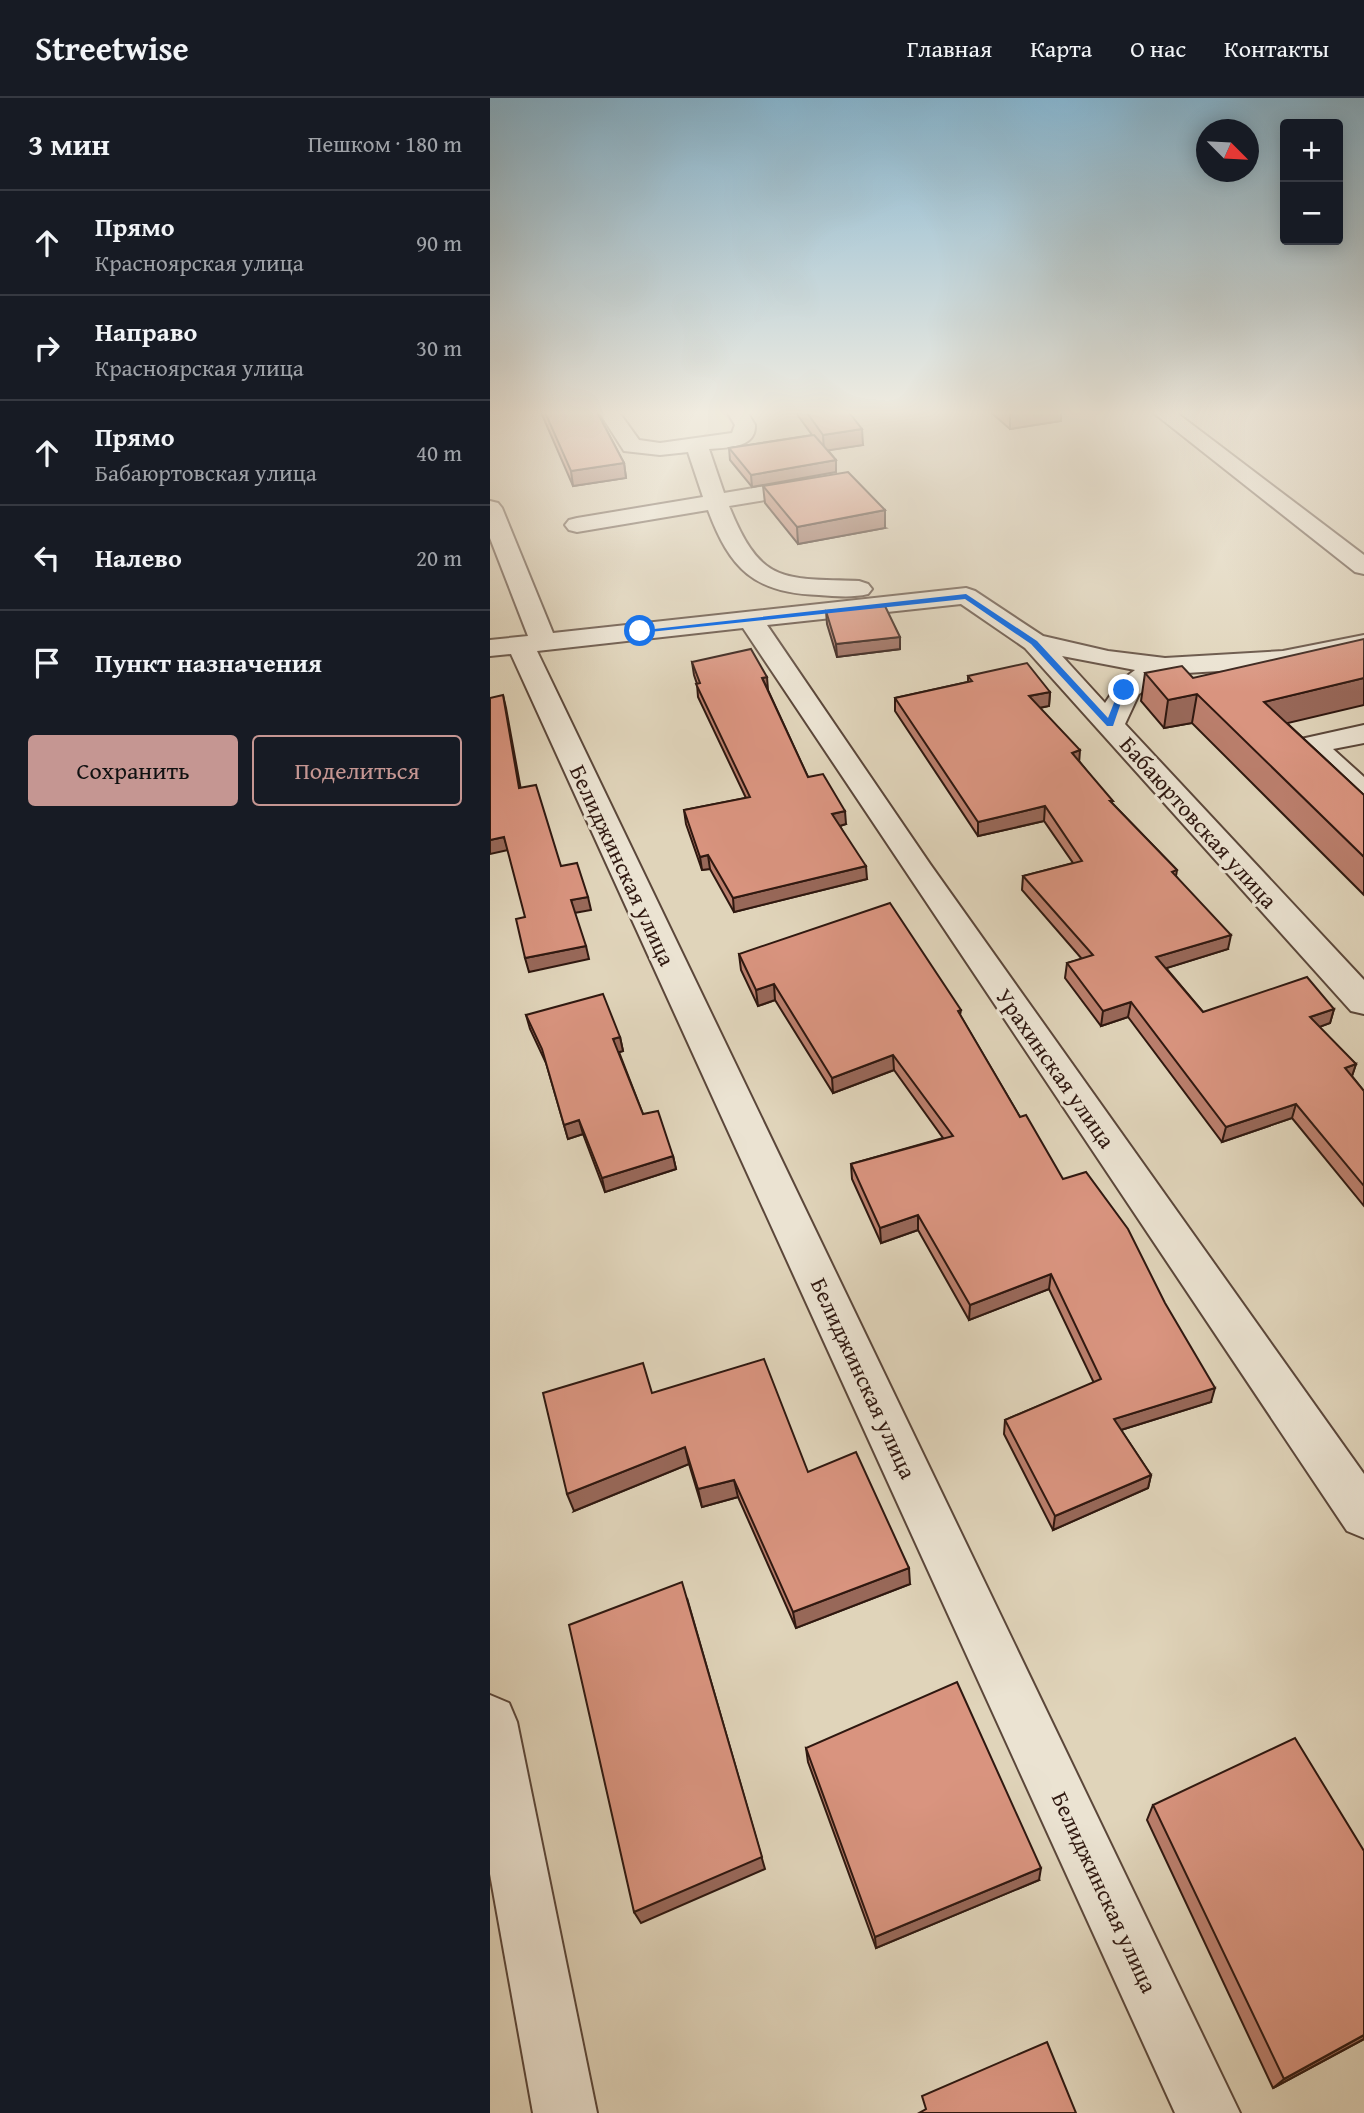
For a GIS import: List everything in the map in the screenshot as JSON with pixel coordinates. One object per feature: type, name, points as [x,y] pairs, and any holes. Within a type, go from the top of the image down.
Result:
[{"type":"street","points":[[577,525],[694,504]]},
{"type":"street","points":[[716,504],[750,569],[770,580],[793,585],[966,596],[1034,642],[1108,659],[1165,666],[1283,659],[1364,643]]},
{"type":"street","points":[[1282,504],[1364,567]]},
{"type":"street","name":"Белиджинская улица","points":[[490,508],[518,644],[1209,2113]]},
{"type":"street","points":[[518,644],[966,596]]},
{"type":"street","name":"Урахинская улица","points":[[750,619],[919,871],[1364,1515]]},
{"type":"street","name":"Бабаюртовская улица","points":[[1034,642],[1364,1002]]},
{"type":"street","points":[[1110,725],[1124,690],[1140,677],[1165,666]]},
{"type":"street","points":[[1364,734],[1311,745],[1364,793]]},
{"type":"street","points":[[490,1721],[565,2113]]},
{"type":"building","points":[[778,504],[879,504],[885,510],[797,527]]},
{"type":"building","points":[[885,606],[900,637],[836,644],[826,611]]},
{"type":"building","points":[[1364,639],[1364,678],[1264,702],[1364,795],[1364,857],[1197,694],[1168,700],[1145,673],[1182,666],[1193,678]]},
{"type":"building","points":[[751,649],[767,677],[762,678],[808,777],[823,774],[845,811],[832,814],[866,866],[733,898],[708,855],[700,857],[684,810],[750,797],[696,684],[700,683],[692,662]]},
{"type":"building","points":[[1027,663],[1050,692],[1029,696],[1080,750],[1072,753],[1113,801],[1110,801],[1177,870],[1172,872],[1231,935],[1156,957],[1203,1012],[1307,977],[1334,1009],[1310,1017],[1356,1064],[1345,1068],[1364,1091],[1364,1186],[1296,1104],[1226,1127],[1131,1002],[1103,1011],[1067,963],[1093,955],[1023,876],[1082,861],[1045,806],[978,822],[895,698],[972,681],[968,676]]},
{"type":"building","points":[[503,695],[519,788],[536,785],[561,866],[577,863],[588,897],[571,900],[586,946],[525,958],[516,919],[525,917],[504,837],[490,840],[490,698]]},
{"type":"building","points":[[890,903],[961,1010],[958,1011],[1020,1117],[1026,1115],[1063,1179],[1086,1172],[1128,1229],[1165,1303],[1215,1388],[1114,1419],[1151,1475],[1055,1516],[1005,1420],[1101,1379],[1051,1274],[970,1305],[918,1215],[880,1228],[851,1164],[953,1136],[893,1055],[832,1078],[774,984],[756,990],[739,954]]},
{"type":"building","points":[[603,994],[620,1037],[613,1039],[643,1114],[658,1111],[673,1156],[602,1178],[579,1120],[564,1125],[542,1049],[526,1015]]},
{"type":"building","points":[[764,1359],[808,1472],[856,1452],[909,1568],[793,1612],[734,1480],[698,1489],[685,1447],[567,1494],[543,1393],[643,1363],[652,1393]]},
{"type":"building","points":[[682,1582],[762,1857],[634,1912],[569,1625]]},
{"type":"building","points":[[957,1682],[1041,1868],[875,1937],[806,1748]]},
{"type":"building","points":[[1295,1738],[1364,1851],[1364,2035],[1284,2079],[1153,1805]]},
{"type":"building","points":[[1047,2042],[1076,2113],[919,2113],[926,2109],[922,2096]]},
{"type":"route","points":[[640,631],[966,596],[1034,642],[1110,725],[1124,690]]}]
